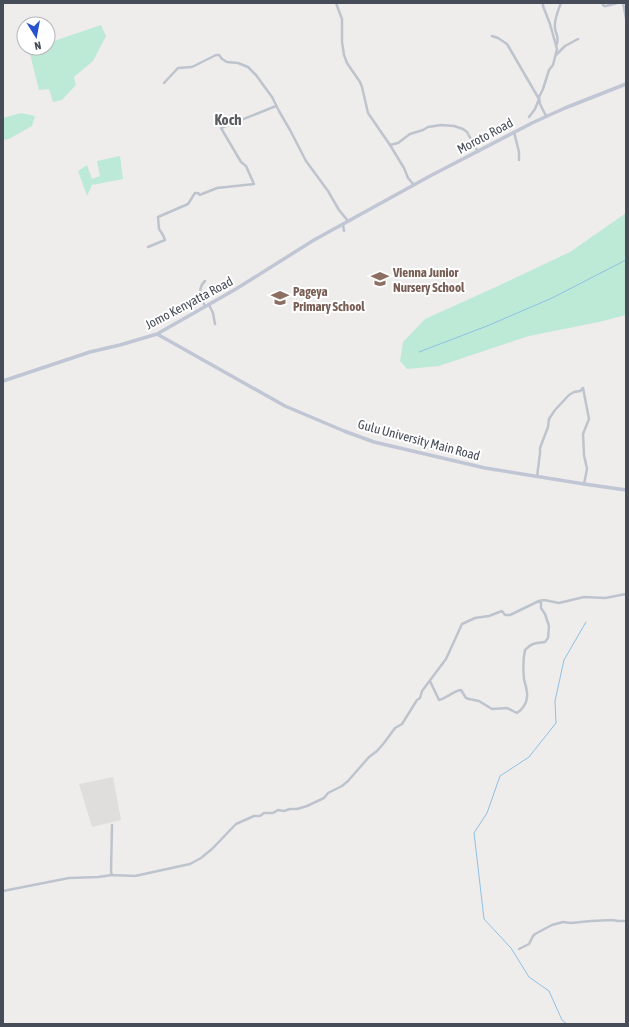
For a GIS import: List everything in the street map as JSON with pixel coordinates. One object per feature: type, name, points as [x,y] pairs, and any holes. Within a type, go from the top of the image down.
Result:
[{"type":"main road","name":"Moroto Road","points":[[348,221],[546,116],[626,84]]},
{"type":"main road","name":"Jomo Kenyatta Road","points":[[3,381],[90,352],[158,334],[348,221]]},
{"type":"main road","name":"Gulu University Main Road","points":[[158,334],[285,406],[374,442],[485,468],[626,490]]},
{"type":"street","points":[[336,3],[342,19],[342,42],[344,55],[347,63],[360,82],[368,113],[390,145],[404,168],[408,178],[414,185]]},
{"type":"street","points":[[543,3],[557,46]]},
{"type":"street","points":[[529,117],[535,109],[548,72],[553,65],[556,56],[558,38],[555,28],[555,18],[562,3]]},
{"type":"street","points":[[602,3],[606,6],[617,3]]},
{"type":"street","points":[[623,3],[626,18]]},
{"type":"street","points":[[492,36],[498,38],[506,44],[539,99],[546,116]]},
{"type":"street","points":[[556,56],[566,46],[578,39]]},
{"type":"street","points":[[164,83],[178,68],[192,67],[212,56],[218,55],[227,62],[251,69],[271,96],[306,161],[348,221]]},
{"type":"street","points":[[148,247],[165,240],[159,229],[158,217],[188,204],[194,194],[202,194],[217,188],[254,184],[246,166],[241,162],[220,128],[276,106]]},
{"type":"street","points":[[390,145],[398,143],[404,137],[428,127],[441,125],[454,126],[467,132],[478,152]]},
{"type":"street","points":[[514,132],[519,152],[519,160]]},
{"type":"street","points":[[343,225],[344,231]]},
{"type":"street","points":[[205,281],[201,286],[200,293],[205,307]]},
{"type":"street","points":[[209,305],[213,313],[214,324]]},
{"type":"street","points":[[537,477],[540,448],[548,427],[549,419],[569,395],[580,391],[583,388],[589,418],[583,434],[584,455],[587,469],[584,484]]},
{"type":"street","points":[[3,892],[69,878],[112,875],[135,876],[190,864],[201,858],[212,849],[236,824],[250,817],[260,816],[264,813],[273,813],[278,810],[284,811],[307,806],[324,798],[328,793],[348,781],[369,757],[377,751],[396,728],[402,724],[417,700],[420,698],[422,691],[446,659],[462,624],[475,618],[489,616],[502,611],[505,615],[510,614],[538,601],[544,600],[559,603],[584,597],[605,598],[626,594]]},
{"type":"street","points":[[430,681],[440,700],[461,690],[466,698],[479,701],[492,709],[507,708],[517,713],[519,712],[528,697],[524,677],[525,650],[531,644],[545,642],[548,638],[549,623],[541,608],[541,603],[538,601]]},
{"type":"street","points":[[112,825],[112,875]]},
{"type":"street","points":[[519,950],[529,944],[532,936],[535,934],[552,925],[563,922],[571,923],[612,920],[626,921]]},
{"type":"shaded area","points":[[113,777],[121,820],[92,827],[79,784]]},
{"type":"green space","points":[[101,25],[106,36],[93,61],[74,77],[76,85],[62,100],[53,102],[49,89],[39,90],[30,56],[56,56],[56,40]]},
{"type":"green space","points":[[21,113],[35,116],[32,126],[9,139],[3,140],[3,118]]},
{"type":"green space","points":[[120,156],[123,179],[92,185],[87,196],[78,171],[87,165],[92,179],[100,176],[97,161]]},
{"type":"green space","points":[[626,213],[626,315],[529,336],[439,366],[407,369],[400,361],[403,342],[425,319],[570,252]]},
{"type":"waterway","points":[[419,352],[487,326],[552,298],[626,260]]},
{"type":"waterway","points":[[567,1024],[562,1020],[549,991],[529,977],[511,948],[484,919],[474,833],[487,813],[500,776],[529,757],[556,723],[555,701],[564,660],[586,622]]},
{"type":"place","name":"Vienna Junior Nursery School","points":[[380,279]]},
{"type":"place","name":"Pageya Primary School","points":[[280,298]]},
{"type":"district","name":"Koch","points":[[228,119]]}]
